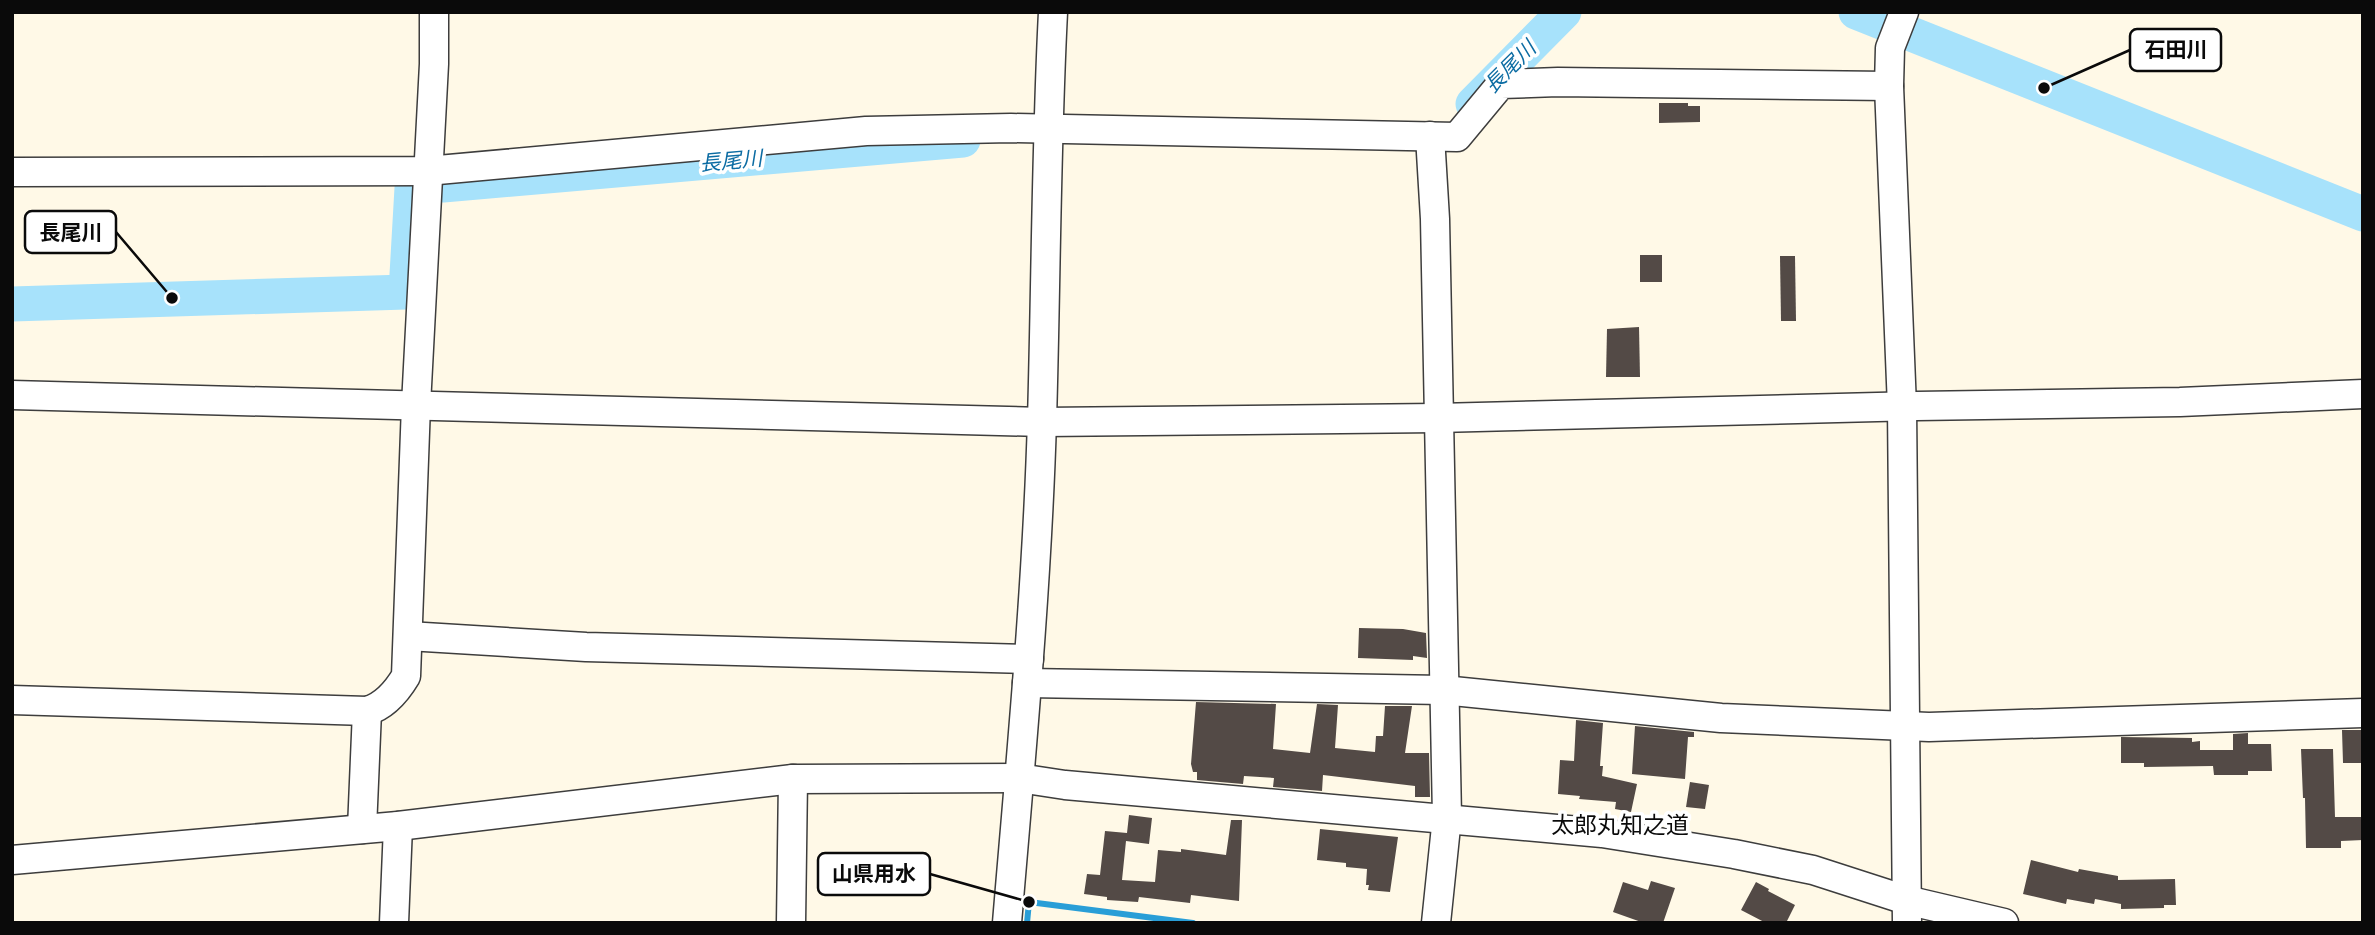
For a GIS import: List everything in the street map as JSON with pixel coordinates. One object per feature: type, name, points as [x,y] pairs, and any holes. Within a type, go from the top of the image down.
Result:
[{"type":"street","points":[[12,700],[367,711],[383,704],[401,685],[406,676],[408,636],[427,171],[435,64],[434,12]]},
{"type":"street","points":[[1007,923],[1028,671],[1042,422],[1047,127],[1054,12]]},
{"type":"street","points":[[1904,12],[1890,48],[1889,86],[1902,407],[1907,912]]},
{"type":"street","points":[[12,172],[427,171],[866,131],[1047,127],[1457,137],[1501,84],[1558,82],[1889,86]]},
{"type":"street","points":[[1430,136],[1435,219],[1447,817],[1436,923]]},
{"type":"street","points":[[12,395],[1042,422],[1438,418],[2180,402],[2363,394]]},
{"type":"street","points":[[408,636],[586,648],[1443,690],[1721,718],[1907,726],[2007,726],[2363,713]]},
{"type":"street","points":[[362,829],[367,711]]},
{"type":"street","points":[[12,860],[398,826],[793,779],[1019,778],[1065,785],[1447,817],[1602,833],[1734,854],[1813,870],[1907,912],[2004,923]]},
{"type":"street","points":[[791,923],[793,779]]},
{"type":"street","points":[[394,923],[398,826]]},
{"type":"building","points":[[1659,103],[1688,103],[1688,106],[1700,106],[1700,122],[1659,123]]},
{"type":"building","points":[[1640,255],[1662,255],[1662,282],[1640,282]]},
{"type":"building","points":[[1780,256],[1795,256],[1796,321],[1781,321]]},
{"type":"building","points":[[1639,327],[1640,377],[1606,377],[1607,329]]},
{"type":"building","points":[[1359,628],[1403,629],[1426,633],[1427,658],[1358,658]]},
{"type":"building","points":[[1196,702],[1276,704],[1273,749],[1310,753],[1317,704],[1338,705],[1335,748],[1375,752],[1376,736],[1383,736],[1385,706],[1412,706],[1405,753],[1429,753],[1430,797],[1415,797],[1415,786],[1323,775],[1322,791],[1273,787],[1274,778],[1244,776],[1243,784],[1197,780],[1197,772],[1193,772],[1191,764]]},
{"type":"building","points":[[1576,720],[1603,723],[1600,766],[1603,766],[1602,776],[1637,784],[1631,812],[1615,809],[1616,802],[1558,794],[1560,760],[1574,761]]},
{"type":"building","points":[[1635,726],[1694,732],[1694,737],[1688,737],[1685,779],[1632,774]]},
{"type":"building","points":[[2342,730],[2363,730],[2363,763],[2343,763]]},
{"type":"building","points":[[2248,733],[2248,744],[2271,744],[2272,771],[2248,771],[2248,775],[2214,775],[2213,766],[2144,767],[2144,763],[2121,763],[2121,737],[2192,738],[2192,742],[2200,741],[2200,750],[2233,750],[2233,734]]},
{"type":"building","points":[[2301,749],[2333,749],[2335,817],[2363,817],[2363,840],[2341,841],[2341,848],[2306,848]]},
{"type":"building","points":[[1690,782],[1709,785],[1705,809],[1686,807]]},
{"type":"building","points":[[1129,815],[1152,818],[1149,844],[1126,841],[1122,880],[1155,882],[1158,850],[1181,852],[1181,849],[1226,855],[1231,820],[1242,820],[1239,901],[1191,895],[1190,903],[1139,897],[1138,902],[1107,900],[1107,897],[1084,894],[1087,874],[1100,875],[1105,831],[1127,833]]},
{"type":"building","points":[[1320,829],[1398,837],[1390,892],[1368,890],[1367,869],[1346,867],[1346,863],[1317,860]]},
{"type":"building","points":[[2031,860],[2078,872],[2079,869],[2118,876],[2118,880],[2175,879],[2176,905],[2164,905],[2164,908],[2121,909],[2121,904],[2095,899],[2094,904],[2067,899],[2066,904],[2023,894]]},
{"type":"building","points":[[1651,881],[1675,888],[1663,923],[1644,923],[1613,912],[1623,882],[1648,890]]},
{"type":"building","points":[[1756,882],[1795,905],[1786,923],[1766,923],[1741,910]]},
{"type":"waterway","name":"長尾川","points":[[1473,104],[1564,12]]},
{"type":"waterway","points":[[1856,12],[2363,214]]},
{"type":"waterway","name":"長尾川","points":[[443,185],[963,140]]},
{"type":"waterway","name":"長尾川","points":[[12,304],[406,292],[412,188]]},
{"type":"waterway","points":[[1027,923],[1029,902],[1193,923]]},
{"type":"place","name":"石田川","points":[[2044,88]]},
{"type":"place","name":"長尾川","points":[[172,298]]},
{"type":"place","name":"山県用水","points":[[1029,902]]},
{"type":"district","name":"太郎丸知之道","points":[[1620,825]]}]
